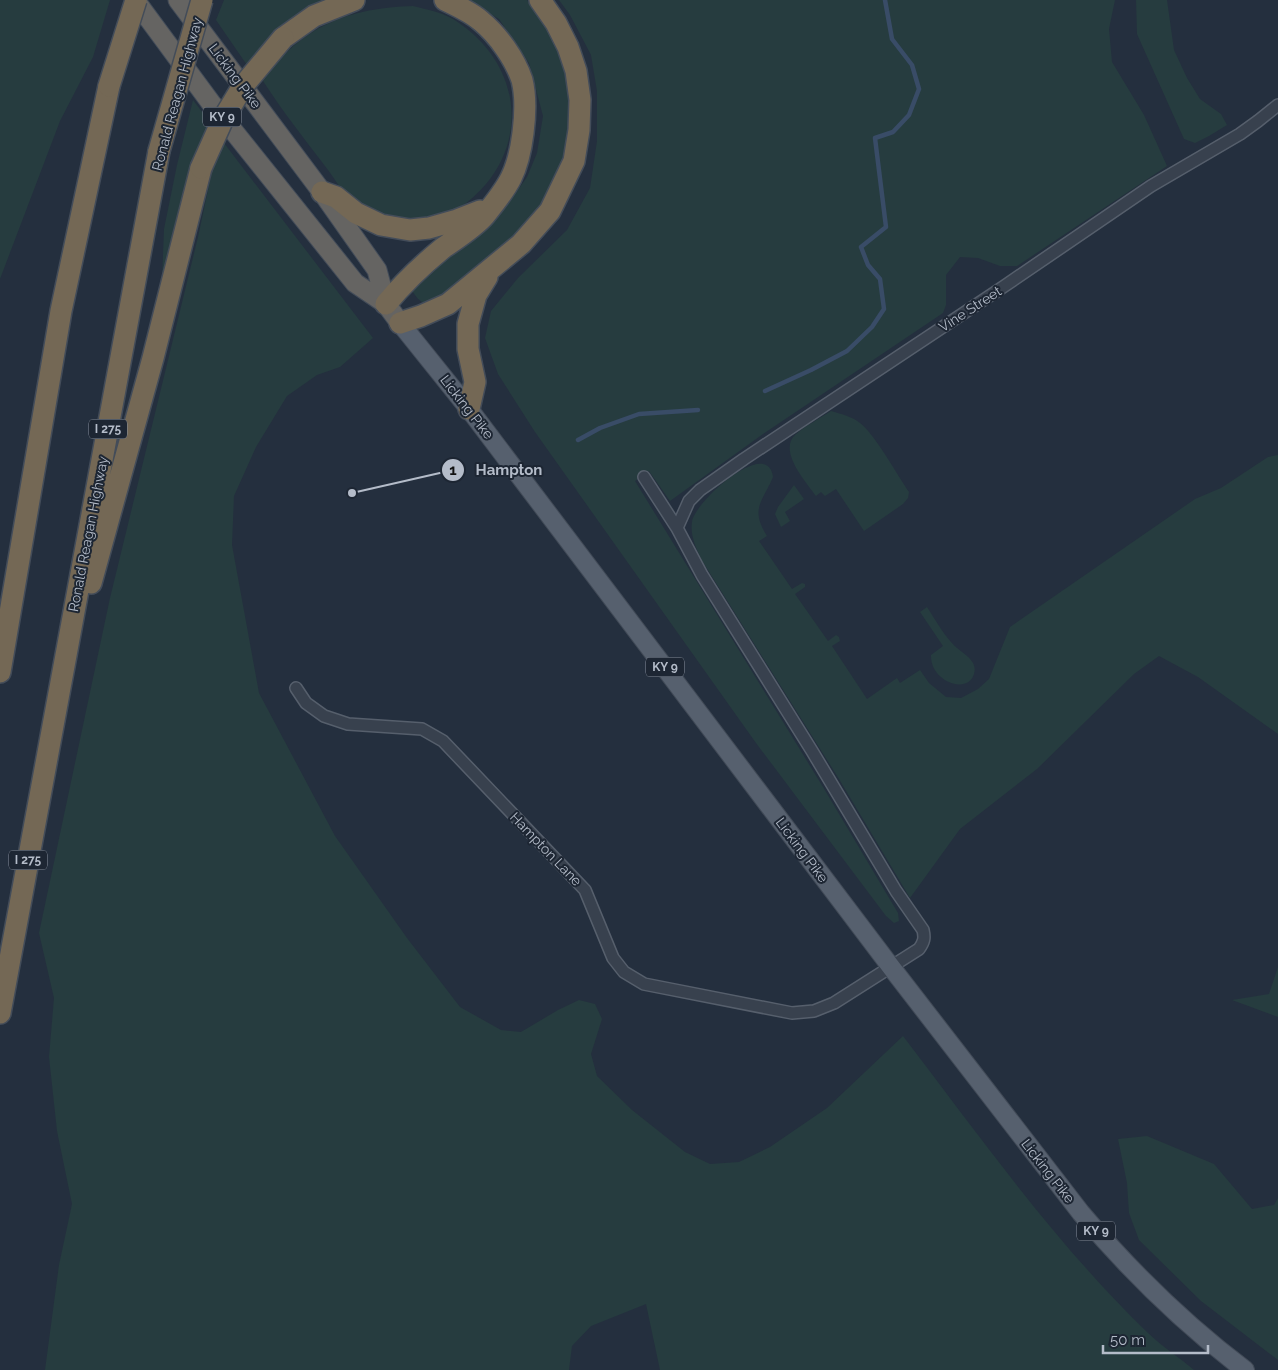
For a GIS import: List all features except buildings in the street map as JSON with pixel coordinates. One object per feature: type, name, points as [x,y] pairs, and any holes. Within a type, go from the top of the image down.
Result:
[{"type":"highway","points":[[0,672],[61,311],[109,86],[135,0]]},
{"type":"highway","name":"Licking Pike","points":[[135,0],[211,103],[356,283],[386,304],[400,323]]},
{"type":"highway","name":"Licking Pike","points":[[178,0],[322,192],[377,270],[386,304]]},
{"type":"highway","name":"Ronald Reagan Highway","points":[[0,1013],[159,151],[202,0]]},
{"type":"highway","points":[[56,706],[153,358],[201,168],[222,121],[243,86],[283,38],[314,16],[354,0]]},
{"type":"highway","points":[[386,304],[406,279],[484,217],[511,178],[518,160],[524,119],[522,81],[507,50],[481,20],[445,0]]},
{"type":"highway","points":[[400,323],[448,304],[521,244],[550,211],[574,161],[579,130],[580,100],[576,71],[568,47],[556,23],[540,0]]},
{"type":"highway","points":[[322,192],[336,197],[356,213],[381,226],[410,230],[429,228],[490,208]]},
{"type":"highway","points":[[468,409],[476,382],[468,349],[468,324],[476,295],[494,266]]},
{"type":"main road","name":"Licking Pike","points":[[400,323],[468,409],[891,967],[1081,1213],[1146,1286],[1182,1319],[1245,1370]]},
{"type":"street","name":"Vine Street","points":[[677,528],[689,501],[700,490],[744,458],[1152,186],[1252,126],[1278,105]]},
{"type":"street","points":[[644,477],[677,528]]},
{"type":"street","name":"Hampton Lane","points":[[296,688],[306,703],[324,716],[348,724],[422,729],[443,741],[585,890],[614,958],[624,972],[644,984],[792,1013],[814,1011],[834,1003],[922,945],[925,937],[923,930],[896,891],[708,584],[677,528]]},
{"type":"green space","points":[[0,0],[110,0],[93,57],[60,121],[0,279]]},
{"type":"green space","points":[[224,0],[330,0],[249,68],[216,20]]},
{"type":"green space","points":[[467,0],[527,0],[552,33],[564,66],[571,109],[568,146],[557,183],[525,228],[431,304],[428,304],[420,300],[412,291],[413,283],[492,220],[508,204],[527,177],[537,153],[543,116],[529,63],[499,19]]},
{"type":"green space","points":[[559,0],[1115,0],[1109,29],[1112,62],[1144,115],[1167,166],[1017,266],[1000,266],[978,258],[960,257],[946,275],[946,305],[943,313],[763,434],[670,501],[649,471],[635,481],[898,913],[899,921],[894,923],[886,916],[756,743],[535,432],[498,374],[485,338],[491,311],[518,278],[567,230],[590,188],[597,141],[597,91],[591,55],[570,15]]},
{"type":"green space","points":[[1136,0],[1167,0],[1174,50],[1187,78],[1200,99],[1221,114],[1227,125],[1195,143],[1184,139],[1137,34]]},
{"type":"green space","points":[[413,6],[449,17],[478,39],[493,57],[504,77],[510,98],[512,120],[508,142],[500,163],[486,184],[467,203],[452,212],[435,218],[402,222],[379,215],[346,194],[263,81],[277,62],[293,46],[328,24],[347,16],[368,11]]},
{"type":"green space","points":[[193,100],[212,125],[162,280],[164,229]]},
{"type":"green space","points":[[224,143],[373,338],[340,367],[317,375],[287,396],[256,447],[234,496],[232,545],[259,693],[335,836],[407,938],[460,1007],[501,1030],[521,1032],[579,1000],[595,1004],[602,1019],[591,1054],[597,1076],[632,1110],[685,1152],[710,1164],[739,1162],[770,1147],[827,1108],[903,1036],[990,1151],[1081,1263],[1147,1332],[1194,1370],[660,1370],[646,1304],[591,1326],[572,1346],[569,1370],[45,1370],[59,1265],[72,1204],[57,1131],[49,1057],[54,998],[39,933],[110,598],[198,237],[212,171]]},
{"type":"green space","points":[[831,411],[853,419],[866,428],[909,492],[908,498],[903,504],[864,531],[836,489],[825,496],[821,492],[816,496],[800,475],[792,458],[790,449],[795,435]]},
{"type":"green space","points":[[1278,455],[1278,734],[1198,677],[1159,656],[1134,674],[1037,769],[960,829],[910,898],[839,779],[701,559],[692,532],[692,522],[696,513],[717,488],[746,468],[759,464],[768,466],[773,477],[762,500],[759,512],[759,519],[767,536],[759,541],[792,589],[802,583],[805,584],[805,587],[795,594],[828,641],[836,635],[839,637],[840,641],[832,646],[867,699],[897,678],[900,683],[920,670],[929,683],[946,697],[961,698],[978,689],[989,679],[1010,627],[1195,499],[1221,488],[1268,457]]},
{"type":"green space","points":[[794,485],[804,499],[785,512],[790,521],[781,527],[775,514]]},
{"type":"green space","points":[[927,607],[948,638],[973,663],[974,674],[965,684],[957,684],[943,678],[936,672],[932,664],[931,655],[943,646],[920,612]]},
{"type":"green space","points":[[1278,967],[1278,1017],[1232,1000],[1269,994]]},
{"type":"green space","points":[[1147,1136],[1214,1164],[1252,1209],[1274,1205],[1278,1198],[1278,1360],[1201,1301],[1139,1240],[1129,1213],[1127,1183],[1118,1139]]},
{"type":"waterway","points":[[765,391],[847,351],[872,327],[884,309],[880,279],[868,265],[861,247],[886,227],[875,138],[893,132],[909,115],[919,89],[912,65],[892,39],[885,0]]},
{"type":"waterway","points":[[578,440],[600,428],[639,414],[698,410]]},
{"type":"place","name":"Hampton","points":[[352,493]]}]
